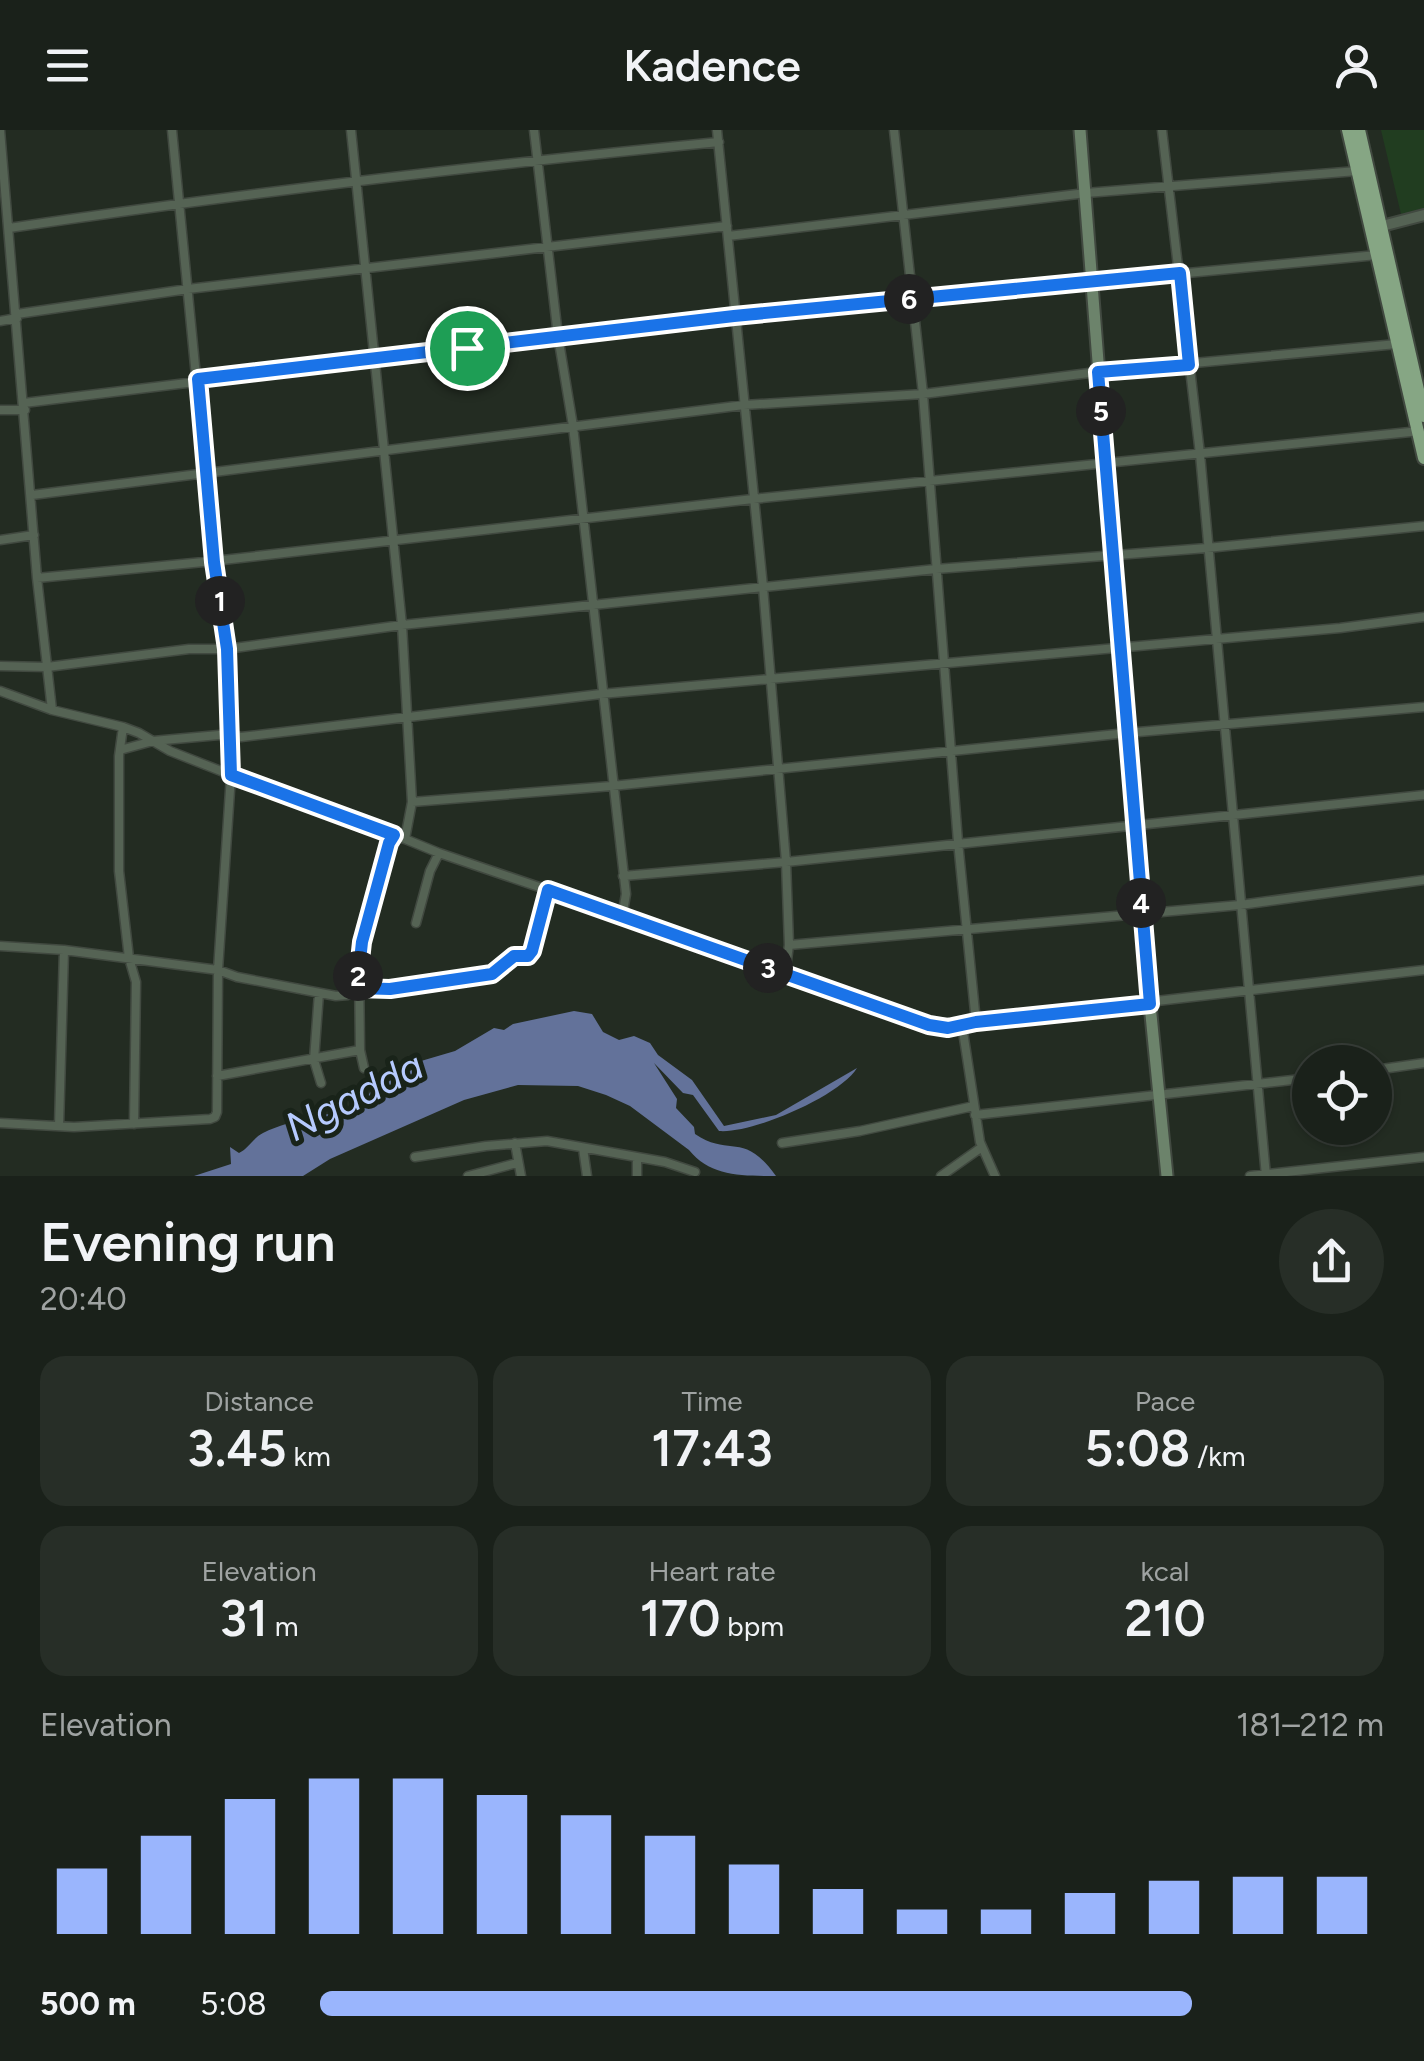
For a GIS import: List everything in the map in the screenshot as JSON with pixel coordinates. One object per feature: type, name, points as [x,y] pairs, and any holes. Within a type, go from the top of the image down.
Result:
[{"type":"highway","points":[[1348,130],[1424,458]]},
{"type":"highway","points":[[1359,130],[1417,348],[1424,416]]},
{"type":"main road","points":[[1080,130],[1126,733],[1168,1176]]},
{"type":"street","points":[[0,130],[37,578],[52,710]]},
{"type":"street","points":[[0,1123],[134,1124],[215,1117],[218,970],[231,775],[227,649],[214,562],[172,130]]},
{"type":"street","points":[[351,130],[402,624],[412,802],[404,839]]},
{"type":"street","points":[[534,130],[558,336],[573,426],[626,894],[622,917]]},
{"type":"street","points":[[717,130],[763,586],[786,862],[786,975]]},
{"type":"street","points":[[894,130],[922,394],[976,1022]]},
{"type":"street","points":[[1162,130],[1200,454],[1266,1175]]},
{"type":"street","points":[[9,228],[537,159],[719,142]]},
{"type":"street","points":[[0,322],[188,289],[547,246],[900,214],[1086,192],[1358,171]]},
{"type":"street","points":[[1382,226],[1424,215]]},
{"type":"street","points":[[0,410],[198,379],[734,316],[1377,255]]},
{"type":"street","points":[[0,278],[13,275]]},
{"type":"street","points":[[32,495],[744,406],[922,394],[1098,372],[1396,344]]},
{"type":"street","points":[[37,578],[214,562],[753,498],[1420,431]]},
{"type":"street","points":[[0,666],[47,667],[763,586],[1424,526]]},
{"type":"street","points":[[0,540],[34,535]]},
{"type":"street","points":[[120,750],[153,741],[241,736],[601,694],[1340,628],[1424,617]]},
{"type":"street","points":[[0,691],[52,710],[123,727],[170,752],[439,853],[929,1025],[948,1028],[1424,970]]},
{"type":"street","points":[[412,802],[1424,707]]},
{"type":"street","points":[[123,727],[119,871],[129,958],[136,982],[134,1124]]},
{"type":"street","points":[[623,876],[1424,795]]},
{"type":"street","points":[[364,1068],[357,988],[362,942],[394,835]]},
{"type":"street","points":[[416,923],[439,853]]},
{"type":"street","points":[[789,944],[1240,905],[1424,880]]},
{"type":"street","points":[[0,946],[64,950],[218,970],[319,993],[348,995],[357,988],[390,989],[498,971],[514,956],[528,956],[548,890]]},
{"type":"street","points":[[59,1126],[64,950]]},
{"type":"street","points":[[319,993],[314,1060],[321,1083]]},
{"type":"street","points":[[962,1024],[982,1147],[995,1176]]},
{"type":"street","points":[[217,1076],[360,1050]]},
{"type":"street","points":[[1392,1068],[1424,1063]]},
{"type":"street","points":[[782,1143],[975,1110],[1292,1080]]},
{"type":"street","points":[[416,1157],[547,1141],[666,1162],[695,1172]]},
{"type":"street","points":[[515,1143],[521,1176]]},
{"type":"street","points":[[941,1176],[982,1147]]},
{"type":"street","points":[[582,1148],[587,1176]]},
{"type":"street","points":[[1250,1176],[1424,1157]]},
{"type":"street","points":[[637,1158],[637,1176]]},
{"type":"street","points":[[468,1176],[517,1163]]},
{"type":"green space","points":[[1381,130],[1424,130],[1424,208],[1401,214]]},
{"type":"water","points":[[574,1011],[592,1014],[603,1032],[619,1040],[634,1036],[650,1043],[658,1055],[692,1080],[724,1126],[776,1115],[857,1068],[833,1090],[794,1111],[752,1126],[719,1131],[693,1095],[683,1093],[654,1063],[677,1099],[676,1108],[694,1127],[695,1134],[754,1153],[776,1176],[716,1170],[630,1106],[606,1095],[578,1086],[518,1085],[464,1100],[330,1159],[303,1176],[194,1176],[231,1164],[230,1147],[239,1153],[275,1128],[364,1105],[371,1090],[418,1067],[421,1061],[455,1051],[494,1028],[504,1030],[513,1024]]},
{"type":"route","points":[[1180,273],[1189,365],[1098,372],[1150,1004],[948,1028],[929,1025],[548,890],[528,956],[514,956],[492,974],[390,989],[357,988],[362,942],[394,835],[231,775],[227,649],[214,562],[198,379],[467,348],[734,316],[1180,273]]},
{"type":"water label","name":"Ngadda","points":[[354,1096]]}]
